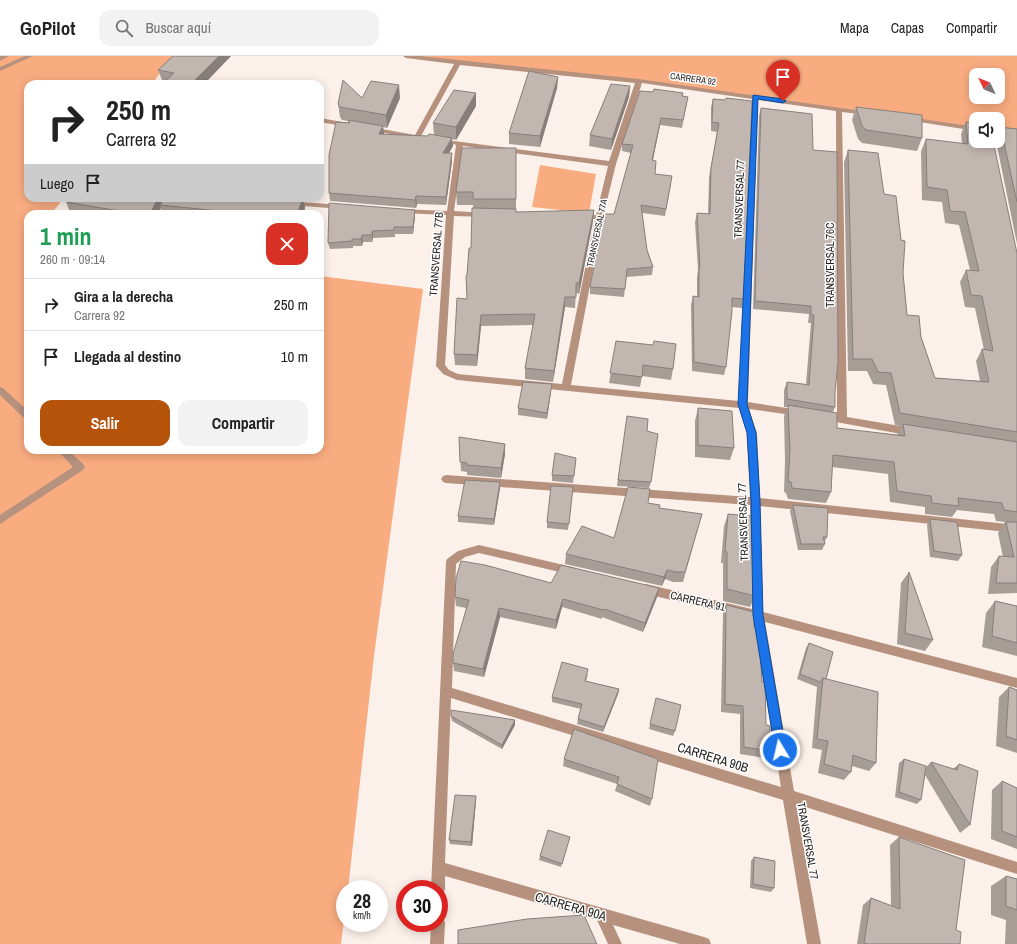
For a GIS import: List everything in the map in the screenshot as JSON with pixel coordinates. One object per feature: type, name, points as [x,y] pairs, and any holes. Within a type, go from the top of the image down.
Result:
[{"type":"street","points":[[0,59],[6,56]]},
{"type":"street","points":[[0,69],[30,56]]},
{"type":"street","name":"CARRERA 92","points":[[406,56],[458,63],[639,80],[877,115]]},
{"type":"street","points":[[324,121],[420,138],[458,63]]},
{"type":"street","name":"TRANSVERSAL 77A","points":[[566,388],[599,217],[612,164],[639,80]]},
{"type":"street","name":"TRANSVERSAL 77","points":[[755,97],[743,404],[752,433],[758,615],[814,944]]},
{"type":"street","name":"TRANSVERSAL 76C","points":[[839,109],[842,420]]},
{"type":"street","points":[[900,118],[969,128]]},
{"type":"street","points":[[445,142],[612,164]]},
{"type":"street","name":"TRANSVERSAL 77B","points":[[460,144],[450,215],[440,366],[446,372],[457,377],[566,388]]},
{"type":"street","points":[[281,202],[350,208]]},
{"type":"street","points":[[396,211],[450,215],[497,216]]},
{"type":"street","points":[[576,217],[599,217]]},
{"type":"street","points":[[566,388],[743,404],[918,433]]},
{"type":"street","points":[[0,390],[24,413]]},
{"type":"street","points":[[0,520],[80,467],[66,454]]},
{"type":"street","points":[[446,479],[755,501],[1017,529]]},
{"type":"street","points":[[438,880],[451,562],[462,554],[479,549],[580,573]]},
{"type":"street","name":"CARRERA 91","points":[[634,586],[758,615],[1017,683]]},
{"type":"street","name":"CARRERA 90B","points":[[445,690],[788,795],[1017,868]]},
{"type":"street","name":"CARRERA 90A","points":[[439,868],[704,944]]},
{"type":"street","points":[[601,914],[615,944]]},
{"type":"street","points":[[437,944],[438,932]]},
{"type":"shaded area","points":[[0,56],[173,56],[155,80],[24,80],[24,202],[61,202],[54,210],[24,210],[24,454],[324,454],[324,277],[423,289],[374,656],[349,880],[336,880],[336,932],[342,932],[341,944],[0,944]]},
{"type":"shaded area","points":[[404,56],[1017,56],[1017,134],[1005,133],[1005,112],[969,112],[969,128],[639,81]]},
{"type":"shaded area","points":[[540,165],[596,174],[589,213],[532,207]]},
{"type":"building","points":[[173,56],[219,56],[195,80],[166,80],[174,73],[158,70]]},
{"type":"building","points":[[529,71],[558,77],[540,136],[509,133]]},
{"type":"building","points":[[343,80],[362,98],[371,81],[399,85],[386,115],[340,107],[338,104]]},
{"type":"building","points":[[611,84],[630,86],[612,139],[590,135]]},
{"type":"building","points":[[654,89],[683,93],[682,96],[688,97],[683,120],[661,118],[652,160],[656,161],[655,174],[672,176],[666,209],[641,205],[647,250],[653,267],[627,269],[625,289],[590,287],[604,214],[614,214],[633,145],[622,144],[640,91],[653,92]]},
{"type":"building","points":[[454,90],[476,93],[456,127],[433,123]]},
{"type":"building","points":[[726,98],[752,101],[744,299],[732,298],[726,367],[694,362],[693,296],[699,297],[700,268],[697,213],[710,214],[711,168],[719,123],[712,122],[713,99],[725,100]]},
{"type":"building","points":[[856,107],[922,115],[922,138],[866,130],[862,126]]},
{"type":"building","points":[[761,108],[812,114],[813,150],[837,152],[838,362],[835,407],[787,399],[787,382],[809,385],[814,315],[811,315],[811,306],[755,301]]},
{"type":"building","points":[[348,120],[383,126],[379,134],[428,136],[429,134],[452,138],[443,153],[452,153],[446,197],[416,196],[415,200],[329,193],[329,155],[336,122],[350,123]]},
{"type":"building","points":[[966,122],[969,123],[969,148],[994,148],[1017,253],[1017,432],[900,413],[891,373],[878,372],[872,359],[853,359],[848,150],[878,153],[884,194],[896,196],[901,240],[905,241],[903,273],[907,315],[919,316],[921,337],[935,378],[989,382],[982,349],[993,351],[982,296],[971,295],[966,270],[979,271],[965,212],[950,211],[947,190],[927,187],[926,139],[968,144]]},
{"type":"building","points":[[1005,128],[1017,129],[1017,202],[1005,147]]},
{"type":"building","points":[[462,148],[516,148],[516,199],[473,199],[473,192],[456,192]]},
{"type":"building","points":[[66,202],[156,202],[152,210],[113,210]]},
{"type":"building","points":[[162,202],[302,202],[298,210],[209,210],[160,205]]},
{"type":"building","points":[[329,203],[415,210],[413,227],[394,227],[394,230],[372,231],[372,235],[362,235],[361,239],[328,243]]},
{"type":"building","points":[[472,208],[516,209],[516,212],[594,210],[579,283],[576,283],[576,297],[565,297],[554,371],[525,368],[535,314],[481,315],[477,355],[454,354],[457,298],[467,299],[466,276],[469,248],[471,248]]},
{"type":"building","points":[[616,341],[653,345],[654,341],[676,344],[673,369],[643,365],[642,377],[610,373]]},
{"type":"building","points":[[523,382],[552,384],[547,413],[518,408]]},
{"type":"building","points":[[788,405],[837,413],[837,428],[905,436],[903,424],[1017,442],[1017,512],[1004,510],[1002,503],[958,498],[959,506],[932,503],[931,496],[897,491],[894,462],[833,455],[831,492],[792,488],[791,482],[788,481],[790,450]]},
{"type":"building","points":[[698,408],[732,411],[734,448],[698,445]]},
{"type":"building","points":[[627,416],[648,419],[647,431],[658,434],[651,482],[618,480]]},
{"type":"building","points":[[459,437],[505,444],[501,468],[467,465],[467,463],[460,462]]},
{"type":"building","points":[[555,453],[576,458],[574,476],[552,475]]},
{"type":"building","points":[[465,480],[500,482],[494,519],[458,516]]},
{"type":"building","points":[[551,486],[573,487],[569,524],[547,522]]},
{"type":"building","points":[[628,487],[650,489],[648,503],[660,505],[659,508],[702,514],[685,572],[667,570],[664,577],[566,554],[582,526],[614,538]]},
{"type":"building","points":[[793,505],[828,508],[827,537],[823,537],[825,544],[801,544]]},
{"type":"building","points":[[728,514],[751,516],[755,596],[727,589],[727,552],[725,551]]},
{"type":"building","points":[[930,519],[957,522],[962,555],[934,551]]},
{"type":"building","points":[[1006,522],[1017,522],[1017,583],[996,583],[999,556],[1014,557]]},
{"type":"building","points":[[461,561],[485,565],[551,583],[561,565],[659,588],[645,623],[604,609],[603,610],[563,599],[556,620],[499,608],[483,669],[453,663],[453,654],[469,600],[455,597],[456,578]]},
{"type":"building","points":[[909,572],[933,640],[905,633]]},
{"type":"building","points":[[995,601],[1017,606],[1017,643],[992,636]]},
{"type":"building","points":[[726,605],[754,612],[754,627],[758,627],[762,682],[765,682],[766,725],[770,726],[770,751],[744,747],[743,706],[725,704]]},
{"type":"building","points":[[809,643],[833,652],[826,679],[823,678],[820,682],[800,674]]},
{"type":"building","points":[[562,662],[588,669],[585,681],[619,689],[604,727],[578,719],[582,704],[552,697]]},
{"type":"building","points":[[823,678],[878,692],[876,763],[853,755],[851,772],[824,764],[828,741],[817,739]]},
{"type":"building","points":[[1009,687],[1017,690],[1017,740],[1006,736]]},
{"type":"building","points":[[656,698],[681,705],[675,731],[650,724]]},
{"type":"building","points":[[451,710],[515,720],[502,745],[451,716]]},
{"type":"building","points":[[574,729],[658,759],[652,799],[617,784],[619,777],[564,759]]},
{"type":"building","points":[[904,759],[926,766],[921,800],[899,792]]},
{"type":"building","points":[[931,762],[957,770],[959,764],[978,771],[970,825]]},
{"type":"building","points":[[1002,781],[1017,788],[1017,837],[1002,831]]},
{"type":"building","points":[[455,795],[476,796],[471,842],[449,840]]},
{"type":"building","points":[[548,830],[570,837],[562,864],[540,856]]},
{"type":"building","points":[[899,837],[965,860],[956,930],[961,932],[960,944],[864,943],[871,898],[900,909]]},
{"type":"building","points":[[754,857],[775,861],[774,888],[753,884]]},
{"type":"building","points":[[1006,876],[1017,879],[1017,910],[1006,906]]},
{"type":"building","points":[[584,915],[597,944],[458,944],[458,930],[527,919]]},
{"type":"route","points":[[780,750],[758,615],[752,433],[743,404],[755,97],[783,101]]}]
